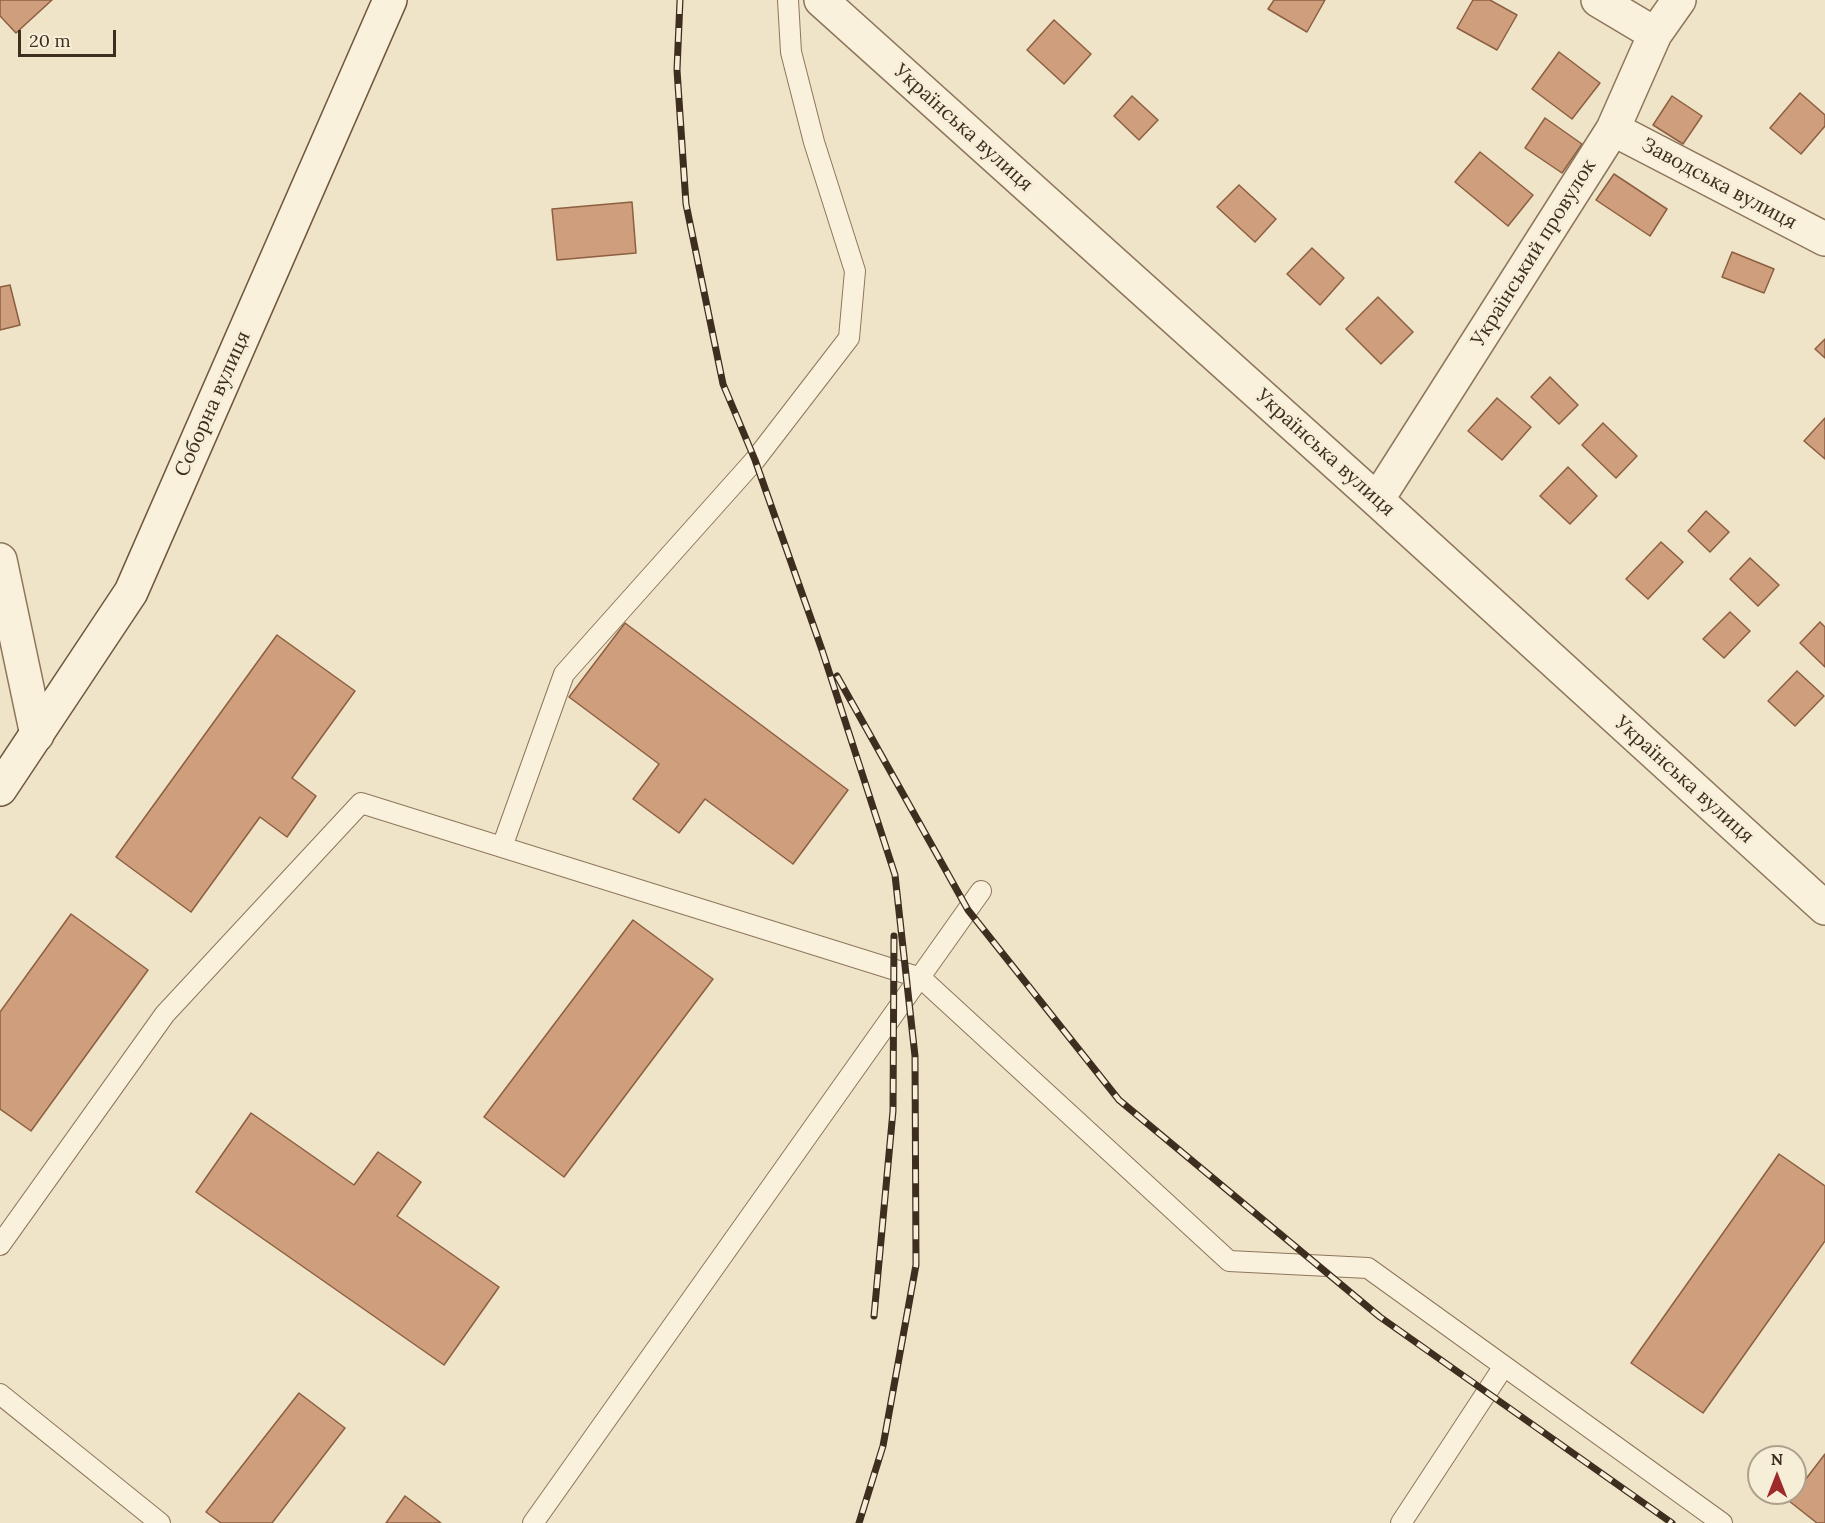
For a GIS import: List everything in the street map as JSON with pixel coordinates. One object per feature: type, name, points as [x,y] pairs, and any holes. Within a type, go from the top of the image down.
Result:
[{"type":"street","name":"Соборна вулиця","points":[[0,789],[131,592],[390,0]]},
{"type":"street","name":"Українська вулиця","points":[[821,0],[1377,500],[1825,909]]},
{"type":"street","points":[[1598,0],[1655,34]]},
{"type":"street","name":"Український провулок","points":[[1377,500],[1613,129],[1655,34],[1679,0]]},
{"type":"street","name":"Заводська вулиця","points":[[1613,129],[1825,239]]},
{"type":"street","points":[[0,560],[37,735]]},
{"type":"lane","points":[[502,847],[564,674],[754,460],[849,338],[855,271],[814,142],[791,52],[788,0]]},
{"type":"lane","points":[[0,1245],[165,1014],[361,803],[921,978],[1229,1261],[1368,1268],[1722,1523]]},
{"type":"lane","points":[[533,1523],[981,891]]},
{"type":"lane","points":[[1401,1523],[1504,1366]]},
{"type":"lane","points":[[0,1394],[160,1523]]},
{"type":"building","points":[[0,0],[52,0],[16,33],[0,16]]},
{"type":"building","points":[[1274,0],[1325,0],[1307,32],[1268,9]]},
{"type":"building","points":[[1473,0],[1490,0],[1517,15],[1497,50],[1457,28]]},
{"type":"building","points":[[1054,20],[1091,54],[1064,84],[1027,50]]},
{"type":"building","points":[[1559,52],[1600,83],[1572,119],[1532,89]]},
{"type":"building","points":[[1800,93],[1825,115],[1825,126],[1801,154],[1770,128]]},
{"type":"building","points":[[1132,96],[1158,120],[1139,140],[1114,116]]},
{"type":"building","points":[[1672,96],[1702,116],[1683,144],[1653,125]]},
{"type":"building","points":[[1545,118],[1582,144],[1562,173],[1525,148]]},
{"type":"building","points":[[1480,152],[1533,195],[1508,226],[1455,182]]},
{"type":"building","points":[[1614,174],[1667,209],[1650,236],[1596,200]]},
{"type":"building","points":[[1239,185],[1276,219],[1255,242],[1217,207]]},
{"type":"building","points":[[632,202],[636,253],[557,260],[552,209]]},
{"type":"building","points":[[1312,248],[1344,278],[1320,305],[1287,274]]},
{"type":"building","points":[[1732,252],[1774,269],[1764,293],[1722,277]]},
{"type":"building","points":[[10,285],[20,325],[0,330],[0,287]]},
{"type":"building","points":[[1378,297],[1413,332],[1381,364],[1346,329]]},
{"type":"building","points":[[1825,339],[1825,358],[1815,349]]},
{"type":"building","points":[[1550,377],[1578,405],[1559,424],[1531,397]]},
{"type":"building","points":[[1497,398],[1531,427],[1502,460],[1468,431]]},
{"type":"building","points":[[1825,418],[1825,459],[1804,441]]},
{"type":"building","points":[[1603,423],[1637,456],[1616,478],[1582,445]]},
{"type":"building","points":[[1568,467],[1597,496],[1570,524],[1540,496]]},
{"type":"building","points":[[1706,511],[1729,532],[1710,552],[1688,531]]},
{"type":"building","points":[[1661,542],[1683,562],[1648,599],[1626,579]]},
{"type":"building","points":[[1750,558],[1779,585],[1758,606],[1730,579]]},
{"type":"building","points":[[1730,612],[1750,631],[1724,658],[1703,639]]},
{"type":"building","points":[[1820,622],[1825,627],[1825,667],[1800,643]]},
{"type":"building","points":[[625,623],[848,790],[793,864],[705,799],[679,833],[633,799],[659,764],[569,697]]},
{"type":"building","points":[[277,635],[355,691],[292,778],[316,796],[287,837],[260,817],[191,912],[116,857]]},
{"type":"building","points":[[1797,671],[1824,696],[1795,726],[1768,701]]},
{"type":"building","points":[[71,914],[148,970],[31,1131],[0,1109],[0,1012]]},
{"type":"building","points":[[633,920],[713,979],[564,1177],[484,1117]]},
{"type":"building","points":[[251,1113],[354,1185],[378,1152],[421,1182],[397,1216],[499,1287],[444,1365],[196,1192]]},
{"type":"building","points":[[1779,1154],[1825,1186],[1825,1241],[1703,1413],[1631,1363]]},
{"type":"building","points":[[299,1393],[345,1428],[272,1523],[221,1523],[206,1512]]},
{"type":"building","points":[[1825,1454],[1825,1523],[1817,1523],[1794,1505],[1807,1505],[1807,1478]]},
{"type":"building","points":[[405,1496],[441,1523],[386,1523]]},
{"type":"railway","points":[[680,0],[677,70],[686,204],[723,384],[755,460],[822,650],[895,875],[915,1056],[916,1265],[883,1446],[859,1523]]},
{"type":"railway","points":[[837,676],[968,910],[1119,1100],[1380,1317],[1672,1523]]},
{"type":"railway","points":[[874,1316],[893,1111],[894,936]]}]
